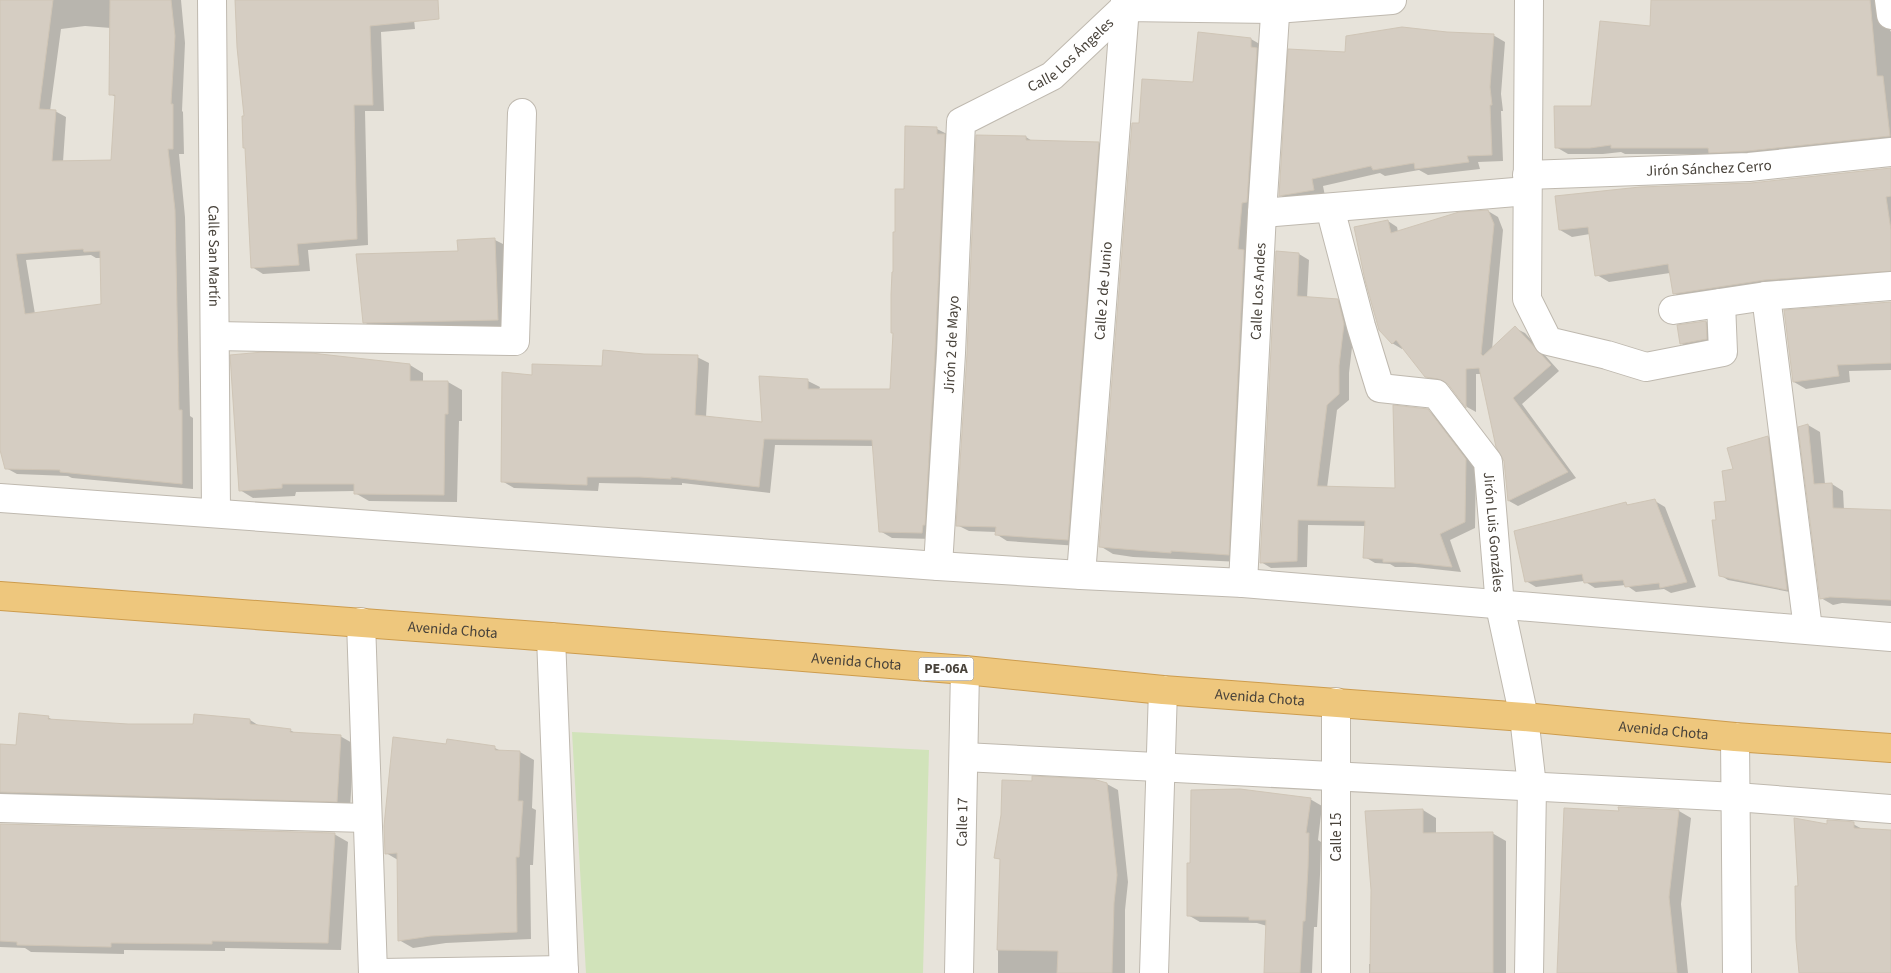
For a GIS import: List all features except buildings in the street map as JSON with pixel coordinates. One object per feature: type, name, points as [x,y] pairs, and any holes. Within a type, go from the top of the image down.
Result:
[{"type":"highway","name":"Avenida Chota","points":[[0,596],[361,622],[965,670],[1163,690],[1524,716],[1735,737],[1891,748]]},
{"type":"street","name":"Calle San Martín","points":[[212,0],[216,512]]},
{"type":"street","name":"Calle Los Ángeles","points":[[961,122],[1052,76],[1125,4],[1276,5],[1392,0]]},
{"type":"street","points":[[1530,0],[1527,299],[1548,341],[1607,355],[1646,367],[1723,352],[1721,303]]},
{"type":"street","points":[[1889,0],[1891,15]]},
{"type":"street","name":"Calle 2 de Junio","points":[[1081,576],[1125,4]]},
{"type":"street","name":"Calle Los Andes","points":[[1243,583],[1262,214],[1276,5]]},
{"type":"street","points":[[215,336],[515,341],[522,113]]},
{"type":"street","name":"Jirón 2 de Mayo","points":[[938,566],[951,353],[961,122]]},
{"type":"street","name":"Jirón Sánchez Cerro","points":[[1262,214],[1330,208],[1527,183],[1749,166],[1891,152]]},
{"type":"street","name":"Jirón Luis Gonzáles","points":[[1330,208],[1361,326],[1380,388],[1436,394],[1488,462],[1500,606],[1524,716],[1532,786],[1529,973]]},
{"type":"street","points":[[1673,310],[1766,296],[1891,286]]},
{"type":"street","points":[[1766,296],[1808,629]]},
{"type":"street","points":[[0,498],[216,512],[1081,576],[1243,583],[1500,606],[1891,637]]},
{"type":"street","points":[[361,622],[373,973]]},
{"type":"street","points":[[381,973],[564,971],[551,637]]},
{"type":"street","name":"Calle 17","points":[[959,973],[965,670]]},
{"type":"street","points":[[1154,973],[1163,690]]},
{"type":"street","name":"Calle 15","points":[[1336,702],[1336,973]]},
{"type":"street","points":[[1735,737],[1737,973]]},
{"type":"street","points":[[964,757],[1736,797],[1891,809]]},
{"type":"street","points":[[0,808],[367,818]]},
{"type":"shaded area","points":[[0,0],[1891,0],[1891,973],[0,973]]},
{"type":"green space","points":[[572,732],[929,750],[923,973],[586,973]]}]
